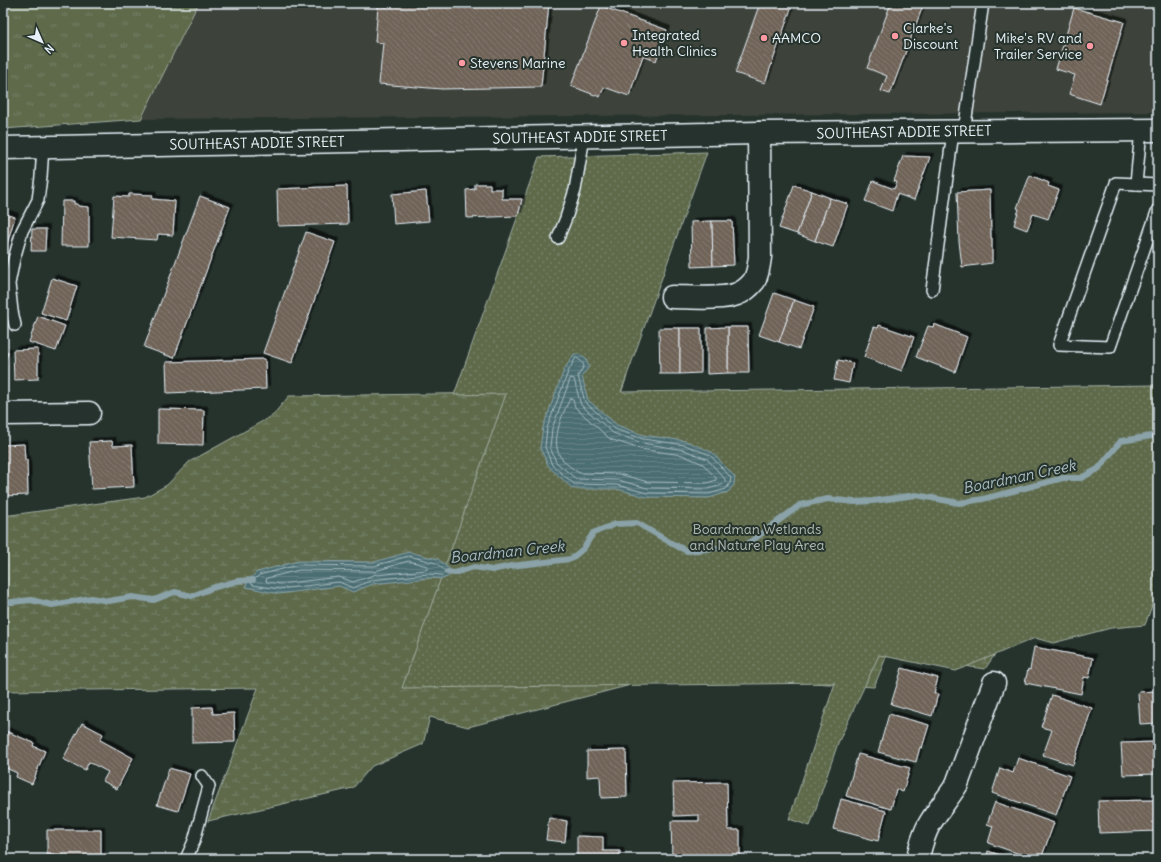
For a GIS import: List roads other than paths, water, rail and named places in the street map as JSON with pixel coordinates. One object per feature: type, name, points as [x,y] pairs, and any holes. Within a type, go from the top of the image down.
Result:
[{"type":"street","name":"SOUTHEAST ADDIE STREET","points":[[3,148],[759,133],[1149,130]]},
{"type":"street","points":[[672,297],[726,297],[737,294],[754,280],[760,257],[759,133]]},
{"type":"street","points":[[3,414],[89,413]]},
{"type":"street","points":[[918,859],[930,824],[957,784],[994,683]]},
{"type":"lane","points":[[932,290],[958,132],[983,3]]},
{"type":"lane","points":[[1136,184],[1149,130]]},
{"type":"lane","points":[[558,238],[575,190],[584,137]]},
{"type":"lane","points":[[15,324],[9,284],[22,230],[38,200],[43,147]]},
{"type":"lane","points":[[1158,185],[1116,183],[1059,345],[1110,346],[1158,209]]},
{"type":"lane","points":[[186,859],[194,841],[209,786],[202,776]]},
{"type":"water","points":[[574,354],[579,354],[586,359],[589,367],[582,376],[588,400],[617,425],[643,435],[686,441],[712,452],[735,477],[734,485],[728,492],[709,498],[646,497],[617,489],[573,489],[549,467],[540,448],[543,427],[564,370]]},
{"type":"water","points":[[409,552],[438,559],[454,573],[443,579],[429,578],[373,584],[353,592],[339,586],[279,594],[246,587],[247,581],[257,572],[298,561],[374,562]]},
{"type":"waterway","name":"Boardman Creek","points":[[447,572],[454,573],[474,567],[492,570],[511,566],[571,559],[584,548],[593,533],[615,524],[637,523],[687,551],[746,545],[800,505],[828,499],[854,502],[916,495],[959,503],[983,499],[1063,478],[1081,478],[1098,469],[1121,441],[1152,436],[1158,438]]},
{"type":"waterway","name":"Boardman Creek","points":[[3,603],[31,600],[52,605],[91,598],[109,601],[132,597],[154,600],[175,592],[192,596],[212,588],[237,581],[253,580]]},
{"type":"place","name":"Clarke's Discount","points":[[895,36]]},
{"type":"place","name":"AAMCO","points":[[764,38]]},
{"type":"place","name":"Integrated Health Clinics","points":[[624,43]]},
{"type":"place","name":"Mike's RV and Trailer Service","points":[[1090,46]]},
{"type":"place","name":"Stevens Marine","points":[[462,63]]},
{"type":"park label","name":"Boardman Wetlands and Nature Play Area","points":[[757,538]]}]
